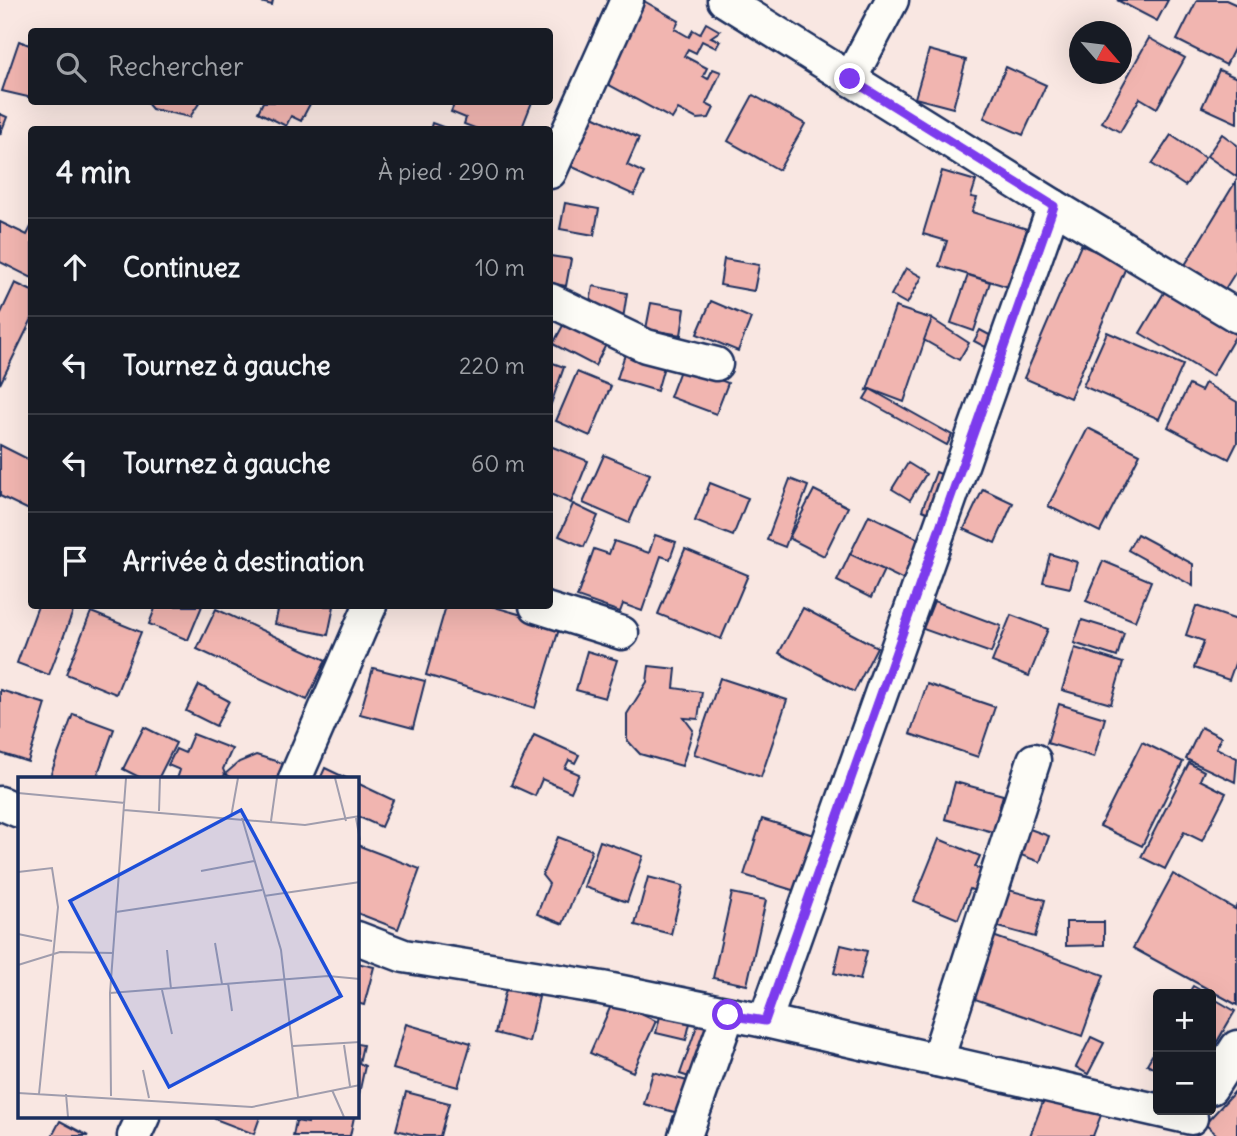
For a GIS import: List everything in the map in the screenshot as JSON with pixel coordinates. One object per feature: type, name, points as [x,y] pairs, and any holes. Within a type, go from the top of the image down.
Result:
[{"type":"street","points":[[553,165],[627,0]]},
{"type":"street","points":[[724,0],[1054,206],[1237,316]]},
{"type":"street","points":[[850,79],[892,0]]},
{"type":"street","points":[[765,1021],[1054,206]]},
{"type":"street","points":[[553,301],[646,346],[716,365]]},
{"type":"street","points":[[296,777],[369,609]]},
{"type":"street","points":[[546,609],[622,633]]},
{"type":"street","points":[[937,1060],[1034,760]]},
{"type":"street","points":[[0,803],[18,811]]},
{"type":"street","points":[[359,940],[404,956],[602,988],[765,1021],[1189,1121]]},
{"type":"street","points":[[685,1136],[728,1015]]},
{"type":"street","points":[[1216,1080],[1237,1047]]},
{"type":"street","points":[[134,1136],[143,1118]]},
{"type":"building","points":[[253,0],[273,0],[272,5]]},
{"type":"building","points":[[1117,0],[1168,0],[1157,21]]},
{"type":"building","points":[[1197,0],[1226,0],[1237,5],[1237,43],[1226,65],[1177,40]]},
{"type":"building","points":[[644,1],[679,21],[675,29],[689,37],[693,30],[700,34],[706,23],[720,31],[711,37],[720,41],[716,48],[702,41],[696,53],[688,49],[684,56],[707,68],[703,76],[708,79],[713,69],[721,72],[706,104],[714,108],[709,118],[697,119],[678,109],[672,119],[596,78]]},
{"type":"building","points":[[1149,38],[1185,58],[1157,108],[1140,98],[1120,132],[1102,122],[1123,84],[1132,84],[1132,68]]},
{"type":"building","points":[[19,41],[28,44],[28,97],[2,91]]},
{"type":"building","points":[[929,50],[966,60],[953,108],[915,98]]},
{"type":"building","points":[[1006,67],[1046,85],[1023,135],[984,118]]},
{"type":"building","points":[[1219,70],[1237,78],[1237,123],[1202,107]]},
{"type":"building","points":[[753,95],[805,124],[779,170],[728,141]]},
{"type":"building","points":[[149,105],[198,105],[190,117],[152,109]]},
{"type":"building","points":[[262,105],[309,105],[301,121],[291,116],[286,126],[258,112]]},
{"type":"building","points":[[454,105],[531,105],[523,126],[469,126],[464,124],[466,118],[451,112]]},
{"type":"building","points":[[0,114],[7,117],[0,135]]},
{"type":"building","points":[[591,115],[639,138],[627,165],[644,173],[634,195],[566,164]]},
{"type":"building","points":[[1222,134],[1237,145],[1237,177],[1207,156]]},
{"type":"building","points":[[1171,135],[1205,158],[1185,186],[1152,164]]},
{"type":"building","points":[[942,171],[976,181],[971,197],[977,198],[972,212],[1027,229],[1009,287],[939,266],[947,241],[923,234]]},
{"type":"building","points":[[1236,181],[1237,270],[1225,289],[1185,265]]},
{"type":"building","points":[[565,203],[599,209],[594,235],[560,229]]},
{"type":"building","points":[[0,222],[27,235],[28,233],[28,276],[0,262]]},
{"type":"building","points":[[1081,245],[1127,265],[1070,398],[1024,378]]},
{"type":"building","points":[[553,256],[571,259],[566,286],[553,284]]},
{"type":"building","points":[[724,259],[759,265],[754,291],[720,285]]},
{"type":"building","points":[[906,268],[922,277],[907,304],[891,295]]},
{"type":"building","points":[[968,275],[990,282],[974,331],[951,323]]},
{"type":"building","points":[[15,283],[28,289],[28,327],[0,384],[0,315]]},
{"type":"building","points":[[593,286],[627,293],[623,319],[588,313]]},
{"type":"building","points":[[1165,291],[1236,335],[1212,376],[1140,333]]},
{"type":"building","points":[[711,301],[751,318],[738,351],[697,334]]},
{"type":"building","points":[[651,303],[685,309],[681,335],[646,329]]},
{"type":"building","points":[[895,307],[932,319],[904,402],[867,390]]},
{"type":"building","points":[[568,316],[610,337],[595,366],[553,344]]},
{"type":"building","points":[[932,319],[969,343],[959,360],[924,340]]},
{"type":"building","points":[[980,330],[997,339],[991,350],[974,341]]},
{"type":"building","points":[[1107,332],[1183,365],[1159,419],[1083,386]]},
{"type":"building","points":[[626,351],[665,363],[657,391],[617,379]]},
{"type":"building","points":[[553,363],[564,367],[553,398]]},
{"type":"building","points":[[682,365],[728,383],[716,414],[670,397]]},
{"type":"building","points":[[577,372],[611,386],[590,436],[556,421]]},
{"type":"building","points":[[1205,383],[1237,402],[1237,443],[1229,459],[1168,427],[1189,385],[1201,391]]},
{"type":"building","points":[[870,389],[952,435],[947,445],[864,399]]},
{"type":"building","points":[[1088,428],[1140,454],[1100,532],[1048,506]]},
{"type":"building","points":[[0,445],[28,459],[28,510],[0,496]]},
{"type":"building","points":[[553,447],[588,461],[571,503],[553,495]]},
{"type":"building","points":[[604,455],[650,474],[629,523],[583,503]]},
{"type":"building","points":[[908,463],[926,474],[910,500],[892,489]]},
{"type":"building","points":[[936,472],[951,478],[936,516],[922,510]]},
{"type":"building","points":[[790,479],[808,486],[785,547],[767,540]]},
{"type":"building","points":[[710,483],[748,498],[733,536],[695,521]]},
{"type":"building","points":[[983,489],[1013,503],[995,543],[964,529]]},
{"type":"building","points":[[814,490],[848,507],[824,556],[789,538]]},
{"type":"building","points":[[573,504],[598,516],[584,547],[559,536]]},
{"type":"building","points":[[869,515],[927,543],[908,582],[850,554]]},
{"type":"building","points":[[1137,534],[1193,564],[1193,586],[1128,550]]},
{"type":"building","points":[[655,535],[676,542],[670,559],[661,556],[642,611],[623,604],[620,612],[577,597],[594,549],[609,554],[614,541],[649,553]]},
{"type":"building","points":[[685,549],[748,575],[721,639],[658,614]]},
{"type":"building","points":[[850,554],[884,570],[871,598],[837,581]]},
{"type":"building","points":[[1050,554],[1077,562],[1070,588],[1043,582]]},
{"type":"building","points":[[1103,561],[1151,581],[1135,621],[1086,601]]},
{"type":"building","points":[[934,601],[1001,626],[991,653],[923,629]]},
{"type":"building","points":[[1196,606],[1237,620],[1237,658],[1229,680],[1194,668],[1204,641],[1186,635]]},
{"type":"building","points":[[803,608],[877,647],[854,692],[779,653]]},
{"type":"building","points":[[37,609],[74,609],[49,675],[17,663]]},
{"type":"building","points":[[155,609],[201,609],[188,640],[149,624]]},
{"type":"building","points":[[216,609],[326,660],[307,700],[197,649]]},
{"type":"building","points":[[278,609],[333,609],[328,635],[275,624]]},
{"type":"building","points":[[445,609],[501,609],[560,626],[535,708],[426,675]]},
{"type":"building","points":[[91,612],[141,632],[116,694],[66,674]]},
{"type":"building","points":[[1011,615],[1048,629],[1029,676],[992,662]]},
{"type":"building","points":[[1082,620],[1124,633],[1117,657],[1074,643]]},
{"type":"building","points":[[1075,648],[1123,663],[1111,704],[1062,690]]},
{"type":"building","points":[[587,651],[617,660],[605,698],[576,690]]},
{"type":"building","points":[[649,666],[676,669],[674,688],[702,692],[698,719],[684,718],[693,730],[682,766],[640,754],[627,740],[627,714],[647,682]]},
{"type":"building","points":[[373,668],[425,681],[413,728],[360,714]]},
{"type":"building","points":[[720,678],[787,700],[761,777],[694,754]]},
{"type":"building","points":[[927,684],[995,707],[978,757],[910,734]]},
{"type":"building","points":[[199,685],[229,701],[216,726],[186,711]]},
{"type":"building","points":[[0,690],[46,704],[28,762],[0,753]]},
{"type":"building","points":[[1059,704],[1105,718],[1094,757],[1047,743]]},
{"type":"building","points":[[73,714],[114,729],[97,777],[50,777]]},
{"type":"building","points":[[144,727],[176,743],[159,777],[139,777],[123,769]]},
{"type":"building","points":[[1201,727],[1221,737],[1216,748],[1237,758],[1235,782],[1186,759]]},
{"type":"building","points":[[193,734],[232,749],[223,769],[224,777],[178,777],[180,770],[168,765],[176,749],[185,753]]},
{"type":"building","points":[[534,735],[579,755],[575,763],[569,760],[565,768],[579,774],[571,792],[542,779],[535,796],[511,785]]},
{"type":"building","points":[[1142,742],[1183,762],[1142,846],[1100,826]]},
{"type":"building","points":[[256,755],[282,763],[284,776],[230,777],[225,774],[239,762]]},
{"type":"building","points":[[1189,763],[1204,771],[1200,780],[1226,793],[1202,841],[1184,832],[1165,869],[1141,857]]},
{"type":"building","points":[[325,768],[344,777],[321,777]]},
{"type":"building","points":[[955,782],[1003,795],[993,832],[945,819]]},
{"type":"building","points":[[359,784],[393,800],[381,827],[359,817]]},
{"type":"building","points":[[762,819],[820,837],[802,893],[744,875]]},
{"type":"building","points":[[1027,828],[1049,836],[1040,862],[1018,854]]},
{"type":"building","points":[[558,837],[592,850],[563,924],[537,914],[549,884],[542,875]]},
{"type":"building","points":[[939,839],[980,856],[975,867],[982,870],[975,891],[970,889],[958,919],[914,901]]},
{"type":"building","points":[[600,841],[643,856],[627,902],[584,887]]},
{"type":"building","points":[[359,846],[420,869],[398,929],[359,914]]},
{"type":"building","points":[[1173,874],[1235,909],[1237,905],[1237,1005],[1216,993],[1216,989],[1208,989],[1133,948]]},
{"type":"building","points":[[648,877],[683,886],[671,934],[635,925]]},
{"type":"building","points":[[1005,889],[1045,900],[1035,937],[995,926]]},
{"type":"building","points":[[732,893],[766,900],[747,985],[713,978]]},
{"type":"building","points":[[1066,922],[1104,922],[1104,945],[1066,946]]},
{"type":"building","points":[[993,936],[1104,975],[1082,1036],[972,998]]},
{"type":"building","points":[[841,945],[867,951],[860,980],[834,973]]},
{"type":"building","points":[[359,963],[374,967],[364,1005],[359,1004]]},
{"type":"building","points":[[506,989],[539,997],[529,1042],[495,1033]]},
{"type":"building","points":[[1216,1000],[1235,1011],[1216,1043]]},
{"type":"building","points":[[613,1001],[656,1021],[633,1072],[590,1053]]},
{"type":"building","points":[[661,1012],[691,1019],[686,1040],[656,1033]]},
{"type":"building","points":[[698,1023],[716,1024],[698,1080],[680,1074]]},
{"type":"building","points":[[406,1024],[471,1043],[458,1087],[393,1069]]},
{"type":"building","points":[[1091,1037],[1104,1043],[1088,1074],[1076,1067]]},
{"type":"building","points":[[359,1044],[363,1045],[359,1063]]},
{"type":"building","points":[[1153,1054],[1153,1067],[1147,1064]]},
{"type":"building","points":[[359,1063],[365,1066],[359,1094]]},
{"type":"building","points":[[653,1072],[695,1083],[686,1115],[644,1104]]},
{"type":"building","points":[[1237,1089],[1237,1136],[1218,1136],[1205,1124]]},
{"type":"building","points":[[406,1092],[449,1103],[440,1136],[420,1136],[396,1130]]},
{"type":"building","points":[[1046,1094],[1101,1115],[1093,1136],[1030,1136]]},
{"type":"building","points":[[216,1118],[260,1118],[254,1134]]},
{"type":"building","points":[[309,1118],[354,1118],[350,1136],[293,1136],[296,1121],[308,1123]]},
{"type":"building","points":[[60,1121],[88,1136],[52,1136]]},
{"type":"route","points":[[728,1015],[765,1021],[1054,206],[850,79]]}]
